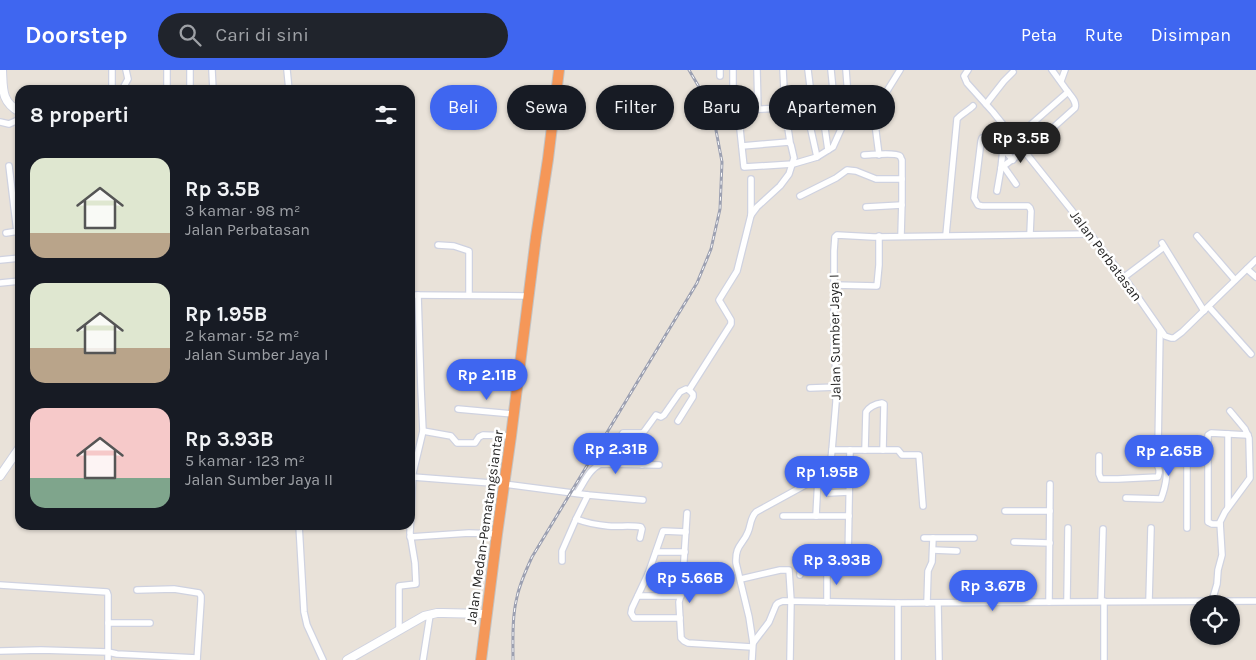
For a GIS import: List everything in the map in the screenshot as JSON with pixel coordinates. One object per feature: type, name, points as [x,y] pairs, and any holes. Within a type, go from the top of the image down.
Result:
[{"type":"highway","name":"Jalan Medan-Pematangsiantar","points":[[481,660],[496,534],[514,414],[559,70]]},
{"type":"main road","points":[[2,70],[5,100],[15,109]]},
{"type":"main road","points":[[0,476],[15,454]]},
{"type":"main road","points":[[347,660],[424,616],[443,613],[486,614]]},
{"type":"street","points":[[112,70],[112,85]]},
{"type":"street","points":[[125,85],[128,79],[126,70]]},
{"type":"street","points":[[167,70],[167,85]]},
{"type":"street","points":[[190,70],[190,85]]},
{"type":"street","points":[[212,70],[213,85]]},
{"type":"street","points":[[287,70],[288,85]]},
{"type":"street","points":[[733,85],[734,70]]},
{"type":"street","points":[[757,70],[757,85]]},
{"type":"street","points":[[782,70],[783,85]]},
{"type":"street","points":[[808,70],[810,86],[807,112],[818,158]]},
{"type":"street","points":[[828,150],[824,122],[830,112],[831,105],[833,90],[831,70]]},
{"type":"street","points":[[740,130],[744,167],[793,164],[818,158],[833,147],[842,127],[848,96],[846,70]]},
{"type":"street","points":[[879,154],[875,124],[882,99],[900,70]]},
{"type":"street","name":"Jalan Perbatasan","points":[[968,70],[964,76],[967,83],[1054,186],[1124,278],[1160,330]]},
{"type":"street","points":[[1003,168],[1046,134],[1076,106],[1075,101],[1052,70]]},
{"type":"street","points":[[1060,81],[1066,70]]},
{"type":"street","points":[[986,104],[1013,72]]},
{"type":"street","points":[[997,191],[1003,168],[1003,149],[1068,92]]},
{"type":"street","points":[[946,235],[957,119],[973,106]]},
{"type":"street","points":[[0,122],[9,124],[15,121]]},
{"type":"street","points":[[751,215],[789,174],[794,158],[788,130]]},
{"type":"street","points":[[1013,160],[992,138],[985,136],[982,138],[975,192],[976,202],[982,206],[1028,206],[1031,211],[1030,234]]},
{"type":"street","points":[[742,146],[790,142]]},
{"type":"street","points":[[864,155],[893,154],[901,157],[902,205],[900,236]]},
{"type":"street","points":[[9,166],[15,196]]},
{"type":"street","points":[[1003,168],[1016,184]]},
{"type":"street","points":[[800,196],[836,178],[847,170],[856,170],[876,179],[902,179]]},
{"type":"street","points":[[689,390],[731,323],[719,300],[736,271],[751,215],[751,178]]},
{"type":"street","points":[[866,207],[902,205]]},
{"type":"street","points":[[6,233],[15,232]]},
{"type":"street","name":"Jalan Sumber Jaya I","points":[[752,660],[749,617],[736,556],[738,546],[748,532],[753,514],[828,471],[832,450],[837,387],[834,350],[834,251],[837,235],[1090,234]]},
{"type":"street","points":[[834,285],[877,286],[879,236]]},
{"type":"street","points":[[1197,236],[1235,280]]},
{"type":"street","points":[[438,245],[454,246],[469,251],[469,295]]},
{"type":"street","points":[[1124,278],[1163,245],[1207,309],[1250,354]]},
{"type":"street","points":[[0,260],[15,258]]},
{"type":"street","points":[[1160,330],[1168,338],[1178,336],[1256,260]]},
{"type":"street","points":[[1247,268],[1256,277]]},
{"type":"street","points":[[0,283],[15,282]]},
{"type":"street","points":[[415,467],[423,431],[418,295],[529,296]]},
{"type":"street","points":[[1126,498],[1161,499],[1164,490],[1167,470],[1158,448],[1160,330]]},
{"type":"street","points":[[810,388],[837,387]]},
{"type":"street","points":[[642,465],[643,433],[656,415],[661,417],[664,415],[682,390],[686,389],[693,396],[678,421]]},
{"type":"street","points":[[865,450],[866,412],[873,405],[882,403],[884,404],[883,450]]},
{"type":"street","points":[[458,409],[514,414]]},
{"type":"street","points":[[1214,595],[1218,584],[1218,570],[1222,554],[1221,518],[1250,478],[1250,438],[1230,411]]},
{"type":"street","points":[[423,431],[451,436],[459,444],[475,443],[479,436],[483,435],[511,436]]},
{"type":"street","points":[[604,464],[621,433],[643,433]]},
{"type":"street","points":[[1228,434],[1228,507]]},
{"type":"street","points":[[1220,524],[1208,522],[1208,435],[1248,435]]},
{"type":"street","points":[[1099,456],[1099,474],[1101,479],[1118,480],[1158,477],[1159,466],[1155,461],[1157,454],[1168,452],[1187,453],[1199,449],[1208,450]]},
{"type":"street","points":[[832,450],[898,450],[904,456],[919,455],[923,506]]},
{"type":"street","points":[[827,569],[843,569],[848,562],[850,450]]},
{"type":"street","points":[[1187,453],[1187,528]]},
{"type":"street","points":[[578,493],[596,466],[604,464],[659,465]]},
{"type":"street","points":[[415,476],[643,500]]},
{"type":"street","points":[[816,516],[818,478]]},
{"type":"street","points":[[1049,602],[1050,484]]},
{"type":"street","points":[[828,493],[849,492]]},
{"type":"street","points":[[562,561],[562,551],[588,495]]},
{"type":"street","points":[[1005,511],[1050,511]]},
{"type":"street","points":[[687,513],[682,591],[679,602],[681,638],[688,643],[752,645],[769,622],[778,603],[783,601],[898,603],[1190,601]]},
{"type":"street","points":[[783,516],[849,516]]},
{"type":"street","points":[[576,519],[593,524],[641,527],[640,538]]},
{"type":"street","points":[[1067,602],[1068,528]]},
{"type":"street","points":[[1149,601],[1151,528]]},
{"type":"street","points":[[1103,529],[1104,660]]},
{"type":"street","points":[[299,530],[304,612],[307,625],[323,660]]},
{"type":"street","points":[[399,630],[399,586],[416,584],[410,530]]},
{"type":"street","points":[[680,618],[634,618],[631,613],[648,574],[663,531],[686,532]]},
{"type":"street","points":[[410,537],[469,533],[496,534]]},
{"type":"street","points":[[924,538],[974,538]]},
{"type":"street","points":[[927,603],[928,571],[932,562],[934,538]]},
{"type":"street","points":[[1014,542],[1050,542]]},
{"type":"street","points":[[800,575],[801,550]]},
{"type":"street","points":[[933,550],[957,551]]},
{"type":"street","points":[[656,552],[685,552]]},
{"type":"street","points":[[801,564],[827,566],[827,602]]},
{"type":"street","points":[[741,579],[780,570],[789,570],[791,601],[790,660]]},
{"type":"street","points":[[648,574],[683,575]]},
{"type":"street","points":[[0,585],[105,592],[108,595],[108,660]]},
{"type":"street","points":[[0,651],[108,652],[197,659],[201,601],[199,593],[174,589],[137,590]]},
{"type":"street","points":[[638,596],[681,596]]},
{"type":"street","points":[[1240,601],[1256,601]]},
{"type":"street","points":[[938,602],[939,660]]},
{"type":"street","points":[[898,603],[898,660]]},
{"type":"street","points":[[423,660],[430,615]]},
{"type":"street","points":[[108,623],[150,623]]},
{"type":"railway","points":[[513,660],[515,605],[521,582],[532,557],[697,283],[711,249],[720,209],[722,162],[712,109],[689,70]]}]
